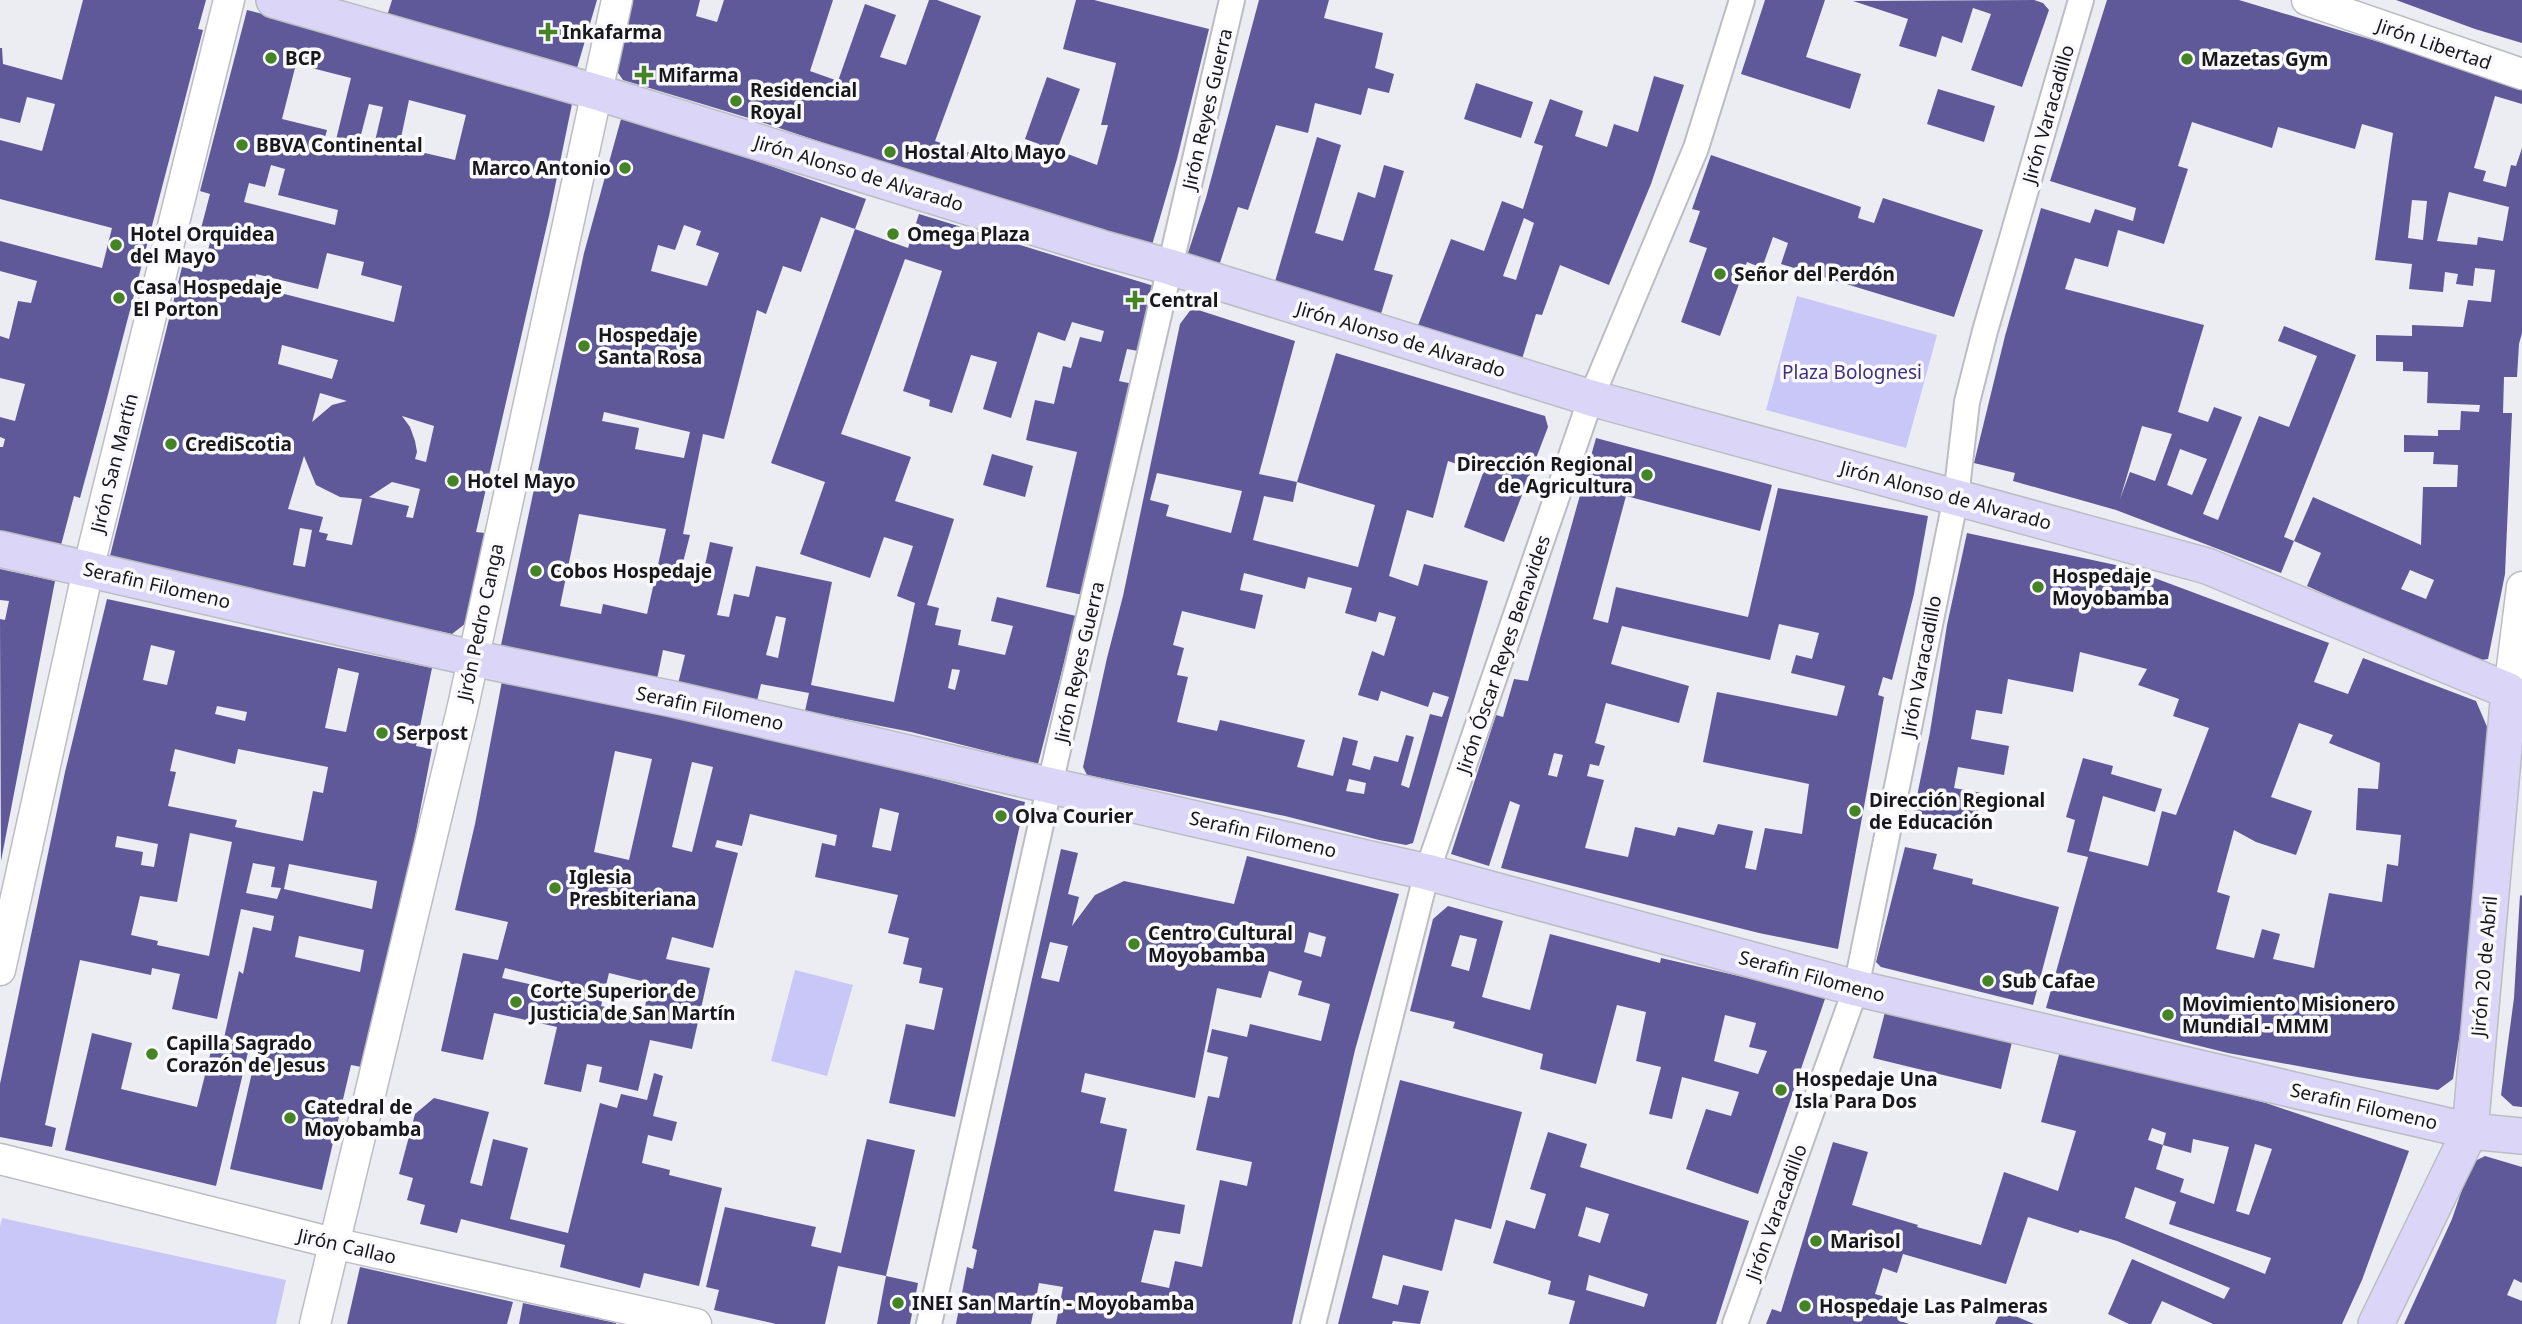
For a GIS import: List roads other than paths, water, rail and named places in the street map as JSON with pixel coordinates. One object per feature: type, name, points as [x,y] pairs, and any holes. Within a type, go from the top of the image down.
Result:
[{"type":"main road","name":"Jirón Alonso de Alvarado","points":[[274,0],[597,92],[1591,398],[2207,566],[2515,693]]},
{"type":"main road","name":"Serafin Filomeno","points":[[0,549],[472,658],[673,699],[1050,784],[1427,872],[1856,988],[2470,1130],[2522,1136]]},
{"type":"main road","name":"Jirón 20 de Abril","points":[[2376,1324],[2470,1130],[2515,693]]},
{"type":"street","name":"Jirón San Martín","points":[[0,970],[88,570],[229,0]]},
{"type":"street","name":"Jirón Pedro Canga","points":[[315,1324],[472,658],[617,0]]},
{"type":"street","name":"Jirón Reyes Guerra","points":[[929,1324],[1050,784],[1232,0]]},
{"type":"street","name":"Jirón Óscar Reyes Benavides","points":[[1313,1324],[1427,872],[1591,398],[1696,148],[1742,0]]},
{"type":"street","name":"Jirón Varacadillo","points":[[1735,1324],[1856,988],[1956,497],[1967,402],[2081,0]]},
{"type":"street","name":"Jirón Libertad","points":[[2307,0],[2522,74]]},
{"type":"street","name":"Jirón 20 de Abril","points":[[2515,693],[2522,587]]},
{"type":"street","name":"Jirón Callao","points":[[0,1159],[333,1243],[695,1324]]},
{"type":"place","name":"Inkafarma","points":[[548,32]]},
{"type":"place","name":"BCP","points":[[271,58]]},
{"type":"place","name":"Mazetas Gym","points":[[2187,59]]},
{"type":"place","name":"Mifarma","points":[[644,75]]},
{"type":"place","name":"Residencial Royal","points":[[736,101]]},
{"type":"place","name":"BBVA Continental","points":[[242,145]]},
{"type":"place","name":"Hostal Alto Mayo","points":[[890,152]]},
{"type":"place","name":"Marco Antonio","points":[[625,168]]},
{"type":"place","name":"Omega Plaza","points":[[893,234]]},
{"type":"place","name":"Hotel Orquidea del Mayo","points":[[116,245]]},
{"type":"place","name":"Señor del Perdón","points":[[1720,274]]},
{"type":"place","name":"Casa Hospedaje El Porton","points":[[119,298]]},
{"type":"place","name":"Central","points":[[1135,300]]},
{"type":"place","name":"Hospedaje Santa Rosa","points":[[584,346]]},
{"type":"place","name":"CrediScotia","points":[[171,444]]},
{"type":"place","name":"Dirección Regional de Agricultura","points":[[1647,475]]},
{"type":"place","name":"Hotel Mayo","points":[[453,481]]},
{"type":"place","name":"Cobos Hospedaje","points":[[536,571]]},
{"type":"place","name":"Hospedaje Moyobamba","points":[[2038,587]]},
{"type":"place","name":"Serpost","points":[[382,733]]},
{"type":"place","name":"Dirección Regional de Educación","points":[[1855,811]]},
{"type":"place","name":"Olva Courier","points":[[1001,816]]},
{"type":"place","name":"Iglesia Presbiteriana","points":[[555,888]]},
{"type":"place","name":"Centro Cultural Moyobamba","points":[[1134,944]]},
{"type":"place","name":"Sub Cafae","points":[[1988,981]]},
{"type":"place","name":"Corte Superior de Justicia de San Martín","points":[[516,1002]]},
{"type":"place","name":"Movimiento Misionero Mundial - MMM","points":[[2168,1015]]},
{"type":"place","name":"Capilla Sagrado Corazón de Jesus","points":[[152,1054]]},
{"type":"place","name":"Hospedaje Una Isla Para Dos","points":[[1781,1090]]},
{"type":"place","name":"Catedral de Moyobamba","points":[[290,1118]]},
{"type":"place","name":"Marisol","points":[[1816,1241]]},
{"type":"place","name":"INEI San Martín - Moyobamba","points":[[898,1303]]},
{"type":"place","name":"Hospedaje Las Palmeras","points":[[1805,1306]]},
{"type":"park label","name":"Plaza Bolognesi","points":[[1852,372]]}]
